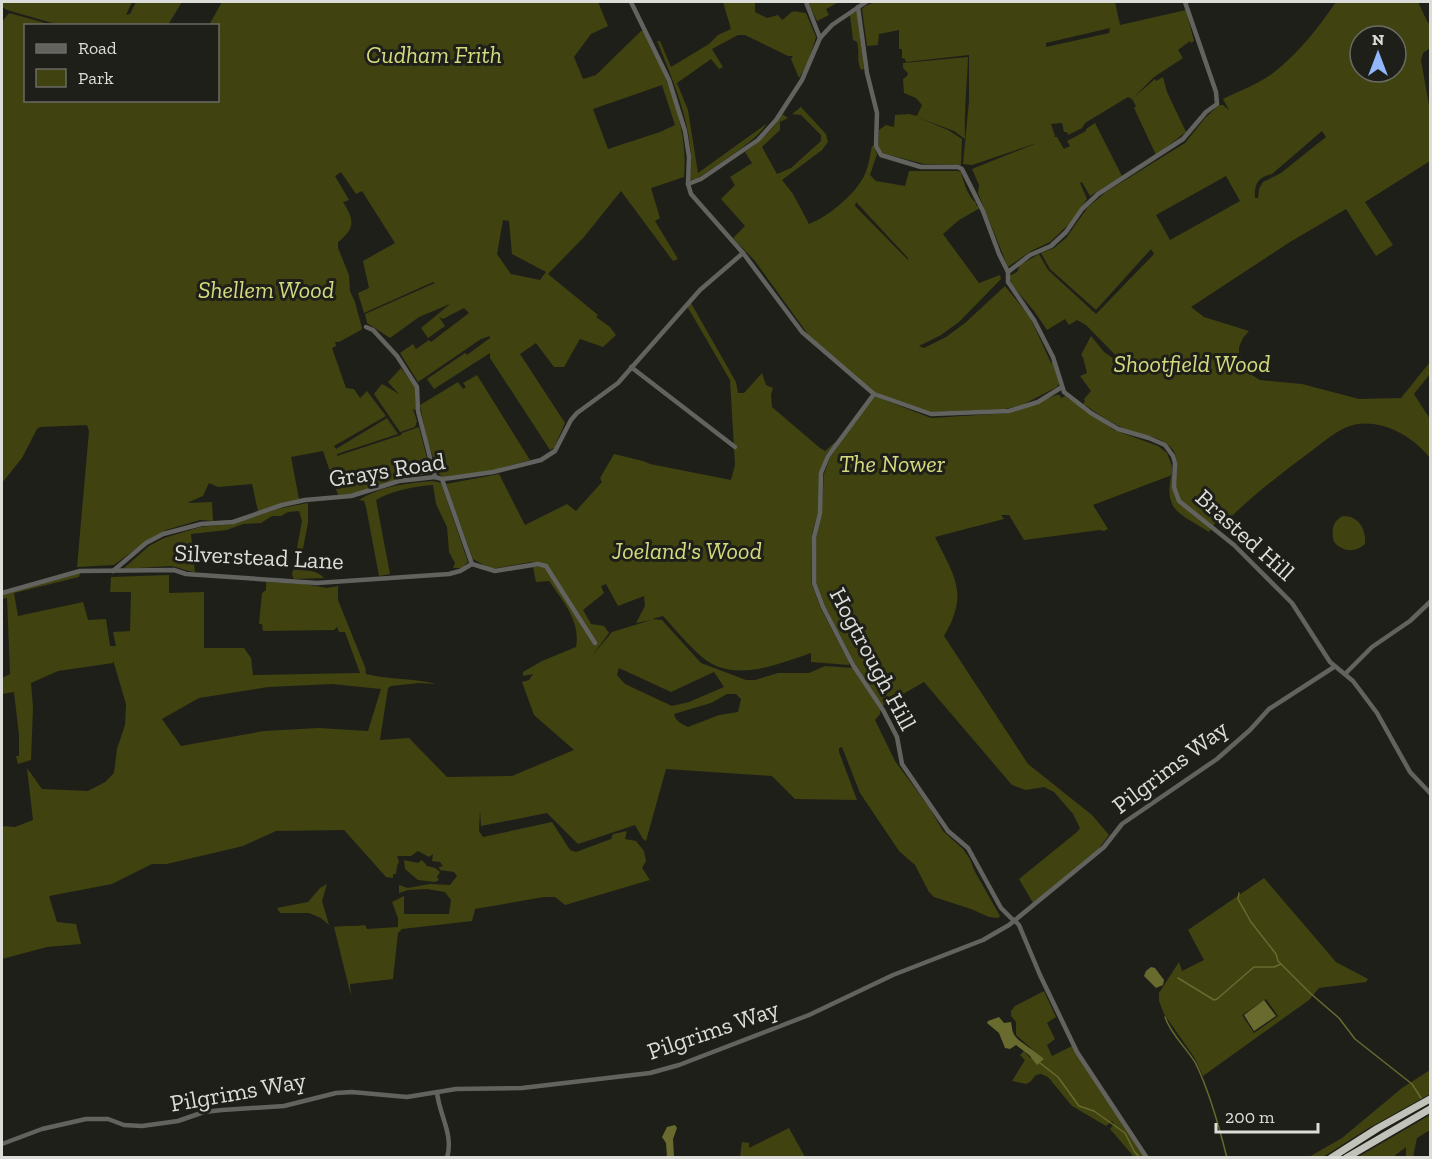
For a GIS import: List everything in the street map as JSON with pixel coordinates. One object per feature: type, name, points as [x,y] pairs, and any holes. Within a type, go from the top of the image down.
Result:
[{"type":"highway","points":[[1331,1158],[1377,1128],[1431,1100]]},
{"type":"highway","points":[[1346,1158],[1431,1109]]},
{"type":"street","points":[[631,2],[669,80],[685,131],[689,157],[688,184],[695,201],[743,253],[802,332],[874,394],[931,414],[1009,411],[1038,402],[1062,387]]},
{"type":"street","points":[[806,2],[820,38]]},
{"type":"street","points":[[688,184],[701,179],[758,140],[776,120],[801,80],[820,38],[832,25],[867,2]]},
{"type":"street","points":[[858,7],[867,73],[877,113],[876,146],[879,152],[881,155],[921,167],[958,167],[962,169],[983,211],[1008,272],[1030,255],[1051,246],[1066,231],[1082,209],[1098,194],[1183,139],[1206,112],[1217,104],[1216,92],[1185,2]]},
{"type":"street","name":"Grays Road","points":[[113,571],[146,543],[163,534],[201,524],[233,522],[282,505],[305,500],[351,496],[399,482],[493,472],[541,460],[555,451],[577,413],[618,383],[700,290],[743,253]]},
{"type":"street","name":"Brasted Hill","points":[[1008,272],[1008,282],[1034,320],[1053,357],[1062,387],[1068,396],[1118,429],[1149,438],[1165,446],[1176,464],[1174,487],[1179,501],[1234,545],[1282,592],[1297,610],[1334,667],[1345,674],[1360,690],[1390,734],[1410,772],[1431,793]]},
{"type":"street","points":[[366,327],[373,330],[397,356],[417,387],[418,411],[435,477]]},
{"type":"street","points":[[631,367],[735,447]]},
{"type":"street","name":"Hogtrough Hill","points":[[874,394],[828,456],[821,473],[820,513],[814,537],[814,583],[823,607],[853,665],[884,710],[897,736],[902,764],[948,831],[968,848],[1001,908],[1019,925],[1077,1052],[1147,1158]]},
{"type":"street","points":[[442,479],[472,564],[495,571],[538,564],[546,566],[595,643]]},
{"type":"street","name":"Silverstead Lane","points":[[113,571],[174,570],[186,574],[317,583],[449,574],[472,564]]},
{"type":"street","points":[[2,592],[80,571],[113,571]]},
{"type":"street","points":[[1345,674],[1372,647],[1410,621],[1431,602]]},
{"type":"street","name":"Pilgrims Way","points":[[2,1144],[42,1129],[86,1119],[108,1119],[130,1126],[142,1126],[178,1121],[204,1112],[284,1106],[336,1093],[352,1092],[399,1097],[475,1088],[537,1087],[650,1073],[679,1065],[809,1015],[893,975],[1003,930],[1104,847],[1122,824],[1217,759],[1250,730],[1269,709],[1334,667]]},
{"type":"street","points":[[436,1092],[449,1136],[450,1148],[447,1158]]},
{"type":"green space","points":[[2,2],[132,2],[126,15],[130,14],[136,2],[182,2],[169,24],[56,24],[2,7]]},
{"type":"green space","points":[[222,2],[598,2],[608,26],[591,34],[574,57],[583,79],[596,75],[641,31],[645,31],[674,102],[683,139],[684,177],[651,188],[660,218],[655,221],[678,259],[673,261],[621,191],[584,237],[548,274],[598,315],[596,317],[610,327],[616,335],[603,347],[580,339],[564,367],[554,367],[536,343],[520,354],[565,423],[554,448],[550,450],[490,358],[490,353],[434,389],[427,379],[465,353],[467,355],[490,336],[481,339],[418,382],[400,353],[413,344],[416,349],[429,340],[431,342],[469,313],[464,308],[443,319],[439,317],[445,326],[428,338],[421,328],[450,304],[419,317],[390,338],[367,323],[365,314],[435,283],[364,313],[358,293],[369,288],[363,261],[395,243],[362,191],[356,194],[341,172],[335,176],[349,200],[343,202],[351,223],[348,232],[338,242],[338,248],[349,275],[350,291],[362,328],[339,342],[335,342],[336,346],[332,348],[346,388],[354,389],[360,398],[367,391],[386,416],[334,446],[336,449],[387,418],[398,434],[337,454],[337,456],[419,427],[431,474],[414,476],[409,461],[413,477],[357,493],[338,495],[323,451],[291,457],[299,499],[258,511],[252,484],[218,487],[209,483],[203,496],[187,503],[212,502],[213,521],[200,520],[166,530],[114,565],[77,567],[89,431],[87,425],[37,429],[22,458],[2,483],[2,22],[9,13],[56,24],[24,24],[24,102],[219,102],[219,24],[210,24]],"holes":[[[662,85],[675,125],[608,149],[593,109]],[[503,220],[509,221],[512,254],[546,272],[540,280],[511,274],[497,254]]]},
{"type":"green space","points":[[723,2],[755,2],[755,12],[767,18],[778,15],[782,20],[792,12],[806,13],[816,37],[808,63],[799,78],[791,59],[793,56],[788,56],[745,35],[738,35],[712,49],[723,67],[719,69],[711,59],[677,83],[688,110],[698,173],[766,124],[755,137],[735,153],[697,179],[690,180],[691,160],[687,128],[679,98],[657,41],[660,41],[671,67],[709,44],[718,35],[731,29]]},
{"type":"green space","points":[[808,2],[839,2],[826,9],[829,15],[817,21]]},
{"type":"green space","points":[[875,2],[1115,2],[1120,25],[1186,10],[1194,41],[1191,43],[1190,41],[1178,50],[1183,58],[1154,77],[1133,98],[1155,79],[1156,81],[1163,77],[1167,92],[1186,132],[1156,155],[1134,108],[1136,106],[1128,97],[1068,135],[1064,132],[1062,123],[1051,124],[1054,137],[1057,137],[1064,149],[1070,146],[1067,141],[1086,131],[1095,123],[1122,176],[1090,196],[1082,182],[1080,183],[1087,199],[1069,224],[1050,242],[1031,251],[1008,267],[978,193],[979,185],[972,169],[1037,143],[972,165],[963,164],[969,101],[969,55],[906,62],[902,58],[902,49],[899,49],[899,30],[879,34],[878,45],[867,46],[862,9]],"holes":[[[1110,28],[1109,33],[1046,47],[1046,43]]]},
{"type":"green space","name":"Shootfield Wood","points":[[1336,2],[1418,2],[1430,23],[1430,48],[1423,53],[1421,60],[1430,111],[1430,161],[1365,202],[1393,245],[1376,256],[1346,209],[1290,242],[1191,307],[1204,317],[1249,331],[1239,347],[1239,355],[1250,374],[1260,380],[1302,384],[1359,399],[1401,398],[1430,362],[1430,374],[1414,394],[1430,419],[1430,458],[1415,443],[1396,431],[1374,424],[1353,425],[1332,435],[1290,467],[1224,524],[1219,519],[1213,526],[1189,508],[1178,496],[1176,455],[1168,445],[1156,438],[1118,426],[1083,404],[1091,391],[1080,376],[1087,373],[1081,355],[1091,336],[1104,352],[1130,370],[1086,325],[1077,320],[1069,325],[1065,319],[1047,330],[1012,285],[1009,276],[1017,272],[1020,265],[1039,254],[1048,270],[1096,314],[1154,254],[1151,249],[1096,310],[1050,269],[1041,253],[1054,248],[1066,238],[1088,207],[1106,192],[1185,143],[1219,105],[1229,110],[1223,99],[1262,81],[1291,58]],"holes":[[[1322,131],[1326,137],[1281,173],[1263,182],[1258,198],[1255,198],[1258,182],[1263,177],[1272,174]],[[1226,176],[1240,201],[1170,240],[1156,215]]]},
{"type":"green space","points":[[857,11],[864,69],[861,70],[857,42],[853,40],[850,15]]},
{"type":"green space","points":[[968,57],[965,139],[954,131],[917,117],[948,130],[962,139],[961,165],[924,164],[882,153],[878,147],[879,130],[886,125],[894,127],[895,115],[917,116],[922,105],[916,98],[904,93],[903,79],[908,73],[903,68],[903,63]]},
{"type":"green space","points":[[801,107],[826,134],[828,142],[822,150],[782,180],[793,194],[809,224],[833,210],[861,182],[872,146],[877,154],[870,175],[876,181],[905,186],[909,171],[961,172],[968,193],[980,208],[959,220],[943,234],[979,283],[1000,275],[1001,279],[959,322],[941,335],[919,346],[924,348],[946,337],[965,323],[1005,286],[1030,317],[1051,363],[1053,362],[1059,384],[1057,387],[1022,405],[1005,409],[931,412],[877,394],[810,337],[755,261],[733,238],[745,226],[721,199],[735,185],[730,177],[752,163],[745,152],[761,140],[782,114],[788,118],[780,122],[780,130],[762,147],[777,174],[791,168],[821,141],[821,135],[801,115],[792,114]],"holes":[[[856,202],[908,260],[855,206]]]},
{"type":"green space","name":"Joeland's Wood","points":[[691,303],[736,382],[738,393],[744,393],[762,373],[766,385],[773,388],[772,407],[820,448],[825,451],[840,438],[826,454],[820,472],[818,512],[812,534],[811,582],[821,609],[849,665],[811,662],[811,653],[756,669],[727,669],[714,665],[702,657],[663,616],[652,619],[662,620],[701,663],[746,680],[755,680],[778,673],[809,673],[825,666],[853,668],[881,708],[875,720],[895,761],[929,807],[943,831],[963,849],[970,859],[1000,916],[998,918],[989,917],[934,897],[929,892],[915,865],[899,851],[860,793],[842,747],[839,748],[839,752],[857,800],[795,799],[772,776],[666,769],[646,841],[635,825],[578,844],[547,813],[481,826],[480,810],[479,831],[483,837],[552,822],[570,850],[576,852],[611,839],[613,834],[627,831],[625,839],[636,841],[644,851],[646,861],[642,868],[650,880],[565,905],[555,897],[544,897],[475,909],[472,921],[402,929],[398,933],[393,979],[350,984],[351,996],[334,927],[365,925],[367,929],[398,927],[398,918],[392,902],[404,896],[404,914],[449,914],[451,900],[445,892],[427,889],[399,893],[399,885],[408,888],[430,884],[450,885],[457,876],[454,872],[440,870],[439,867],[443,866],[440,862],[432,861],[433,854],[429,857],[418,851],[411,856],[397,856],[399,862],[396,874],[393,874],[393,878],[386,877],[344,830],[276,831],[243,846],[167,864],[152,864],[112,884],[49,896],[57,922],[76,924],[81,944],[47,947],[2,959],[2,826],[15,827],[33,820],[27,768],[42,789],[88,791],[105,782],[114,773],[117,749],[125,725],[126,704],[113,660],[113,663],[58,671],[31,683],[33,708],[31,760],[18,764],[16,756],[19,756],[19,735],[14,692],[2,694],[2,678],[10,674],[7,598],[2,599],[2,595],[80,573],[79,577],[14,593],[18,616],[83,602],[88,620],[106,619],[110,646],[116,646],[113,632],[130,631],[131,592],[110,592],[111,577],[169,575],[169,593],[204,592],[204,648],[244,648],[251,658],[253,675],[360,673],[345,632],[339,632],[337,627],[334,630],[263,631],[262,624],[259,624],[262,593],[266,590],[266,582],[327,588],[338,586],[338,600],[366,674],[436,684],[419,683],[388,688],[380,740],[409,738],[447,777],[512,776],[574,750],[534,715],[522,682],[529,680],[533,674],[523,676],[523,672],[542,661],[576,647],[577,638],[570,612],[549,581],[536,582],[533,567],[545,567],[570,600],[547,565],[531,562],[491,569],[473,559],[446,484],[499,474],[527,529],[525,525],[567,504],[576,511],[602,482],[600,478],[614,454],[650,464],[731,480],[735,465],[730,380],[687,306]],"holes":[[[606,584],[618,606],[644,596],[645,606],[636,623],[651,620],[612,632],[592,656],[609,633],[604,626],[591,624],[583,610],[604,593],[601,586]],[[619,668],[671,692],[714,672],[724,687],[689,702],[672,706],[625,684],[617,675]],[[332,684],[381,689],[368,731],[319,728],[264,731],[181,746],[162,719],[199,698],[268,687]],[[727,694],[736,694],[741,699],[738,712],[719,715],[688,727],[679,722],[674,714],[711,703]]]},
{"type":"green space","points":[[401,368],[415,387],[416,410],[413,409],[417,421],[415,427],[400,432],[374,394],[382,384],[399,394],[388,382]]},
{"type":"green space","points":[[477,375],[530,460],[490,471],[443,477],[439,474],[427,440],[420,405],[458,382],[463,389],[466,387],[463,383]]},
{"type":"green space","name":"The Nower","points":[[1060,395],[1061,398],[1065,396],[1114,430],[1158,446],[1167,453],[1172,466],[1172,475],[1093,505],[1108,529],[1104,531],[1024,540],[1009,515],[1001,515],[1004,519],[935,537],[953,575],[957,597],[952,621],[944,636],[1028,764],[1092,815],[1109,835],[1097,851],[1033,903],[1019,879],[1077,832],[1080,828],[1073,814],[1054,792],[1044,787],[1026,790],[1012,785],[924,682],[882,706],[855,664],[825,606],[816,583],[816,538],[824,474],[830,457],[874,396],[931,418],[1010,413]]},
{"type":"green space","points":[[1171,476],[1174,476],[1173,488],[1176,499],[1211,529],[1209,532],[1177,511],[1170,498]]},
{"type":"green space","points":[[433,481],[441,483],[468,562],[462,568],[453,568],[455,563],[449,552],[447,527],[436,504],[433,485],[419,486],[376,500],[390,574],[379,576],[366,507],[364,501],[359,500],[385,488]]},
{"type":"green space","points":[[308,503],[308,523],[299,569],[315,572],[324,578],[294,579],[292,575],[302,521],[299,511],[272,516],[261,523],[243,524],[227,530],[191,534],[195,572],[170,566],[123,569],[149,546],[164,538],[200,527],[233,524],[277,509]]},
{"type":"green space","points":[[1343,516],[1353,518],[1363,529],[1365,544],[1357,549],[1341,548],[1334,542],[1333,527]]},
{"type":"green space","points":[[404,860],[418,863],[422,860],[427,866],[440,872],[437,877],[439,880],[435,882],[418,880],[405,869]]},
{"type":"green space","points":[[1264,878],[1336,962],[1368,979],[1366,982],[1319,988],[1309,1000],[1203,1076],[1194,1057],[1164,1014],[1159,1001],[1159,993],[1179,962],[1182,971],[1204,960],[1188,930]],"holes":[[[1266,999],[1278,1016],[1254,1033],[1242,1015]]]},
{"type":"green space","points":[[327,884],[322,901],[329,925],[321,918],[309,913],[280,913],[277,908],[308,902],[320,888]]},
{"type":"green space","points":[[1044,991],[1056,1017],[1047,1023],[1055,1039],[1047,1045],[1052,1056],[1072,1046],[1145,1157],[1134,1157],[1110,1129],[1114,1124],[1112,1121],[1106,1126],[1072,1106],[1048,1077],[1041,1074],[1036,1075],[1026,1084],[1012,1081],[1025,1060],[1020,1055],[1024,1051],[1030,1058],[1040,1056],[1016,1035],[1016,1022],[1011,1016],[1011,1011],[1015,1006]]},
{"type":"green space","points":[[1430,1070],[1430,1094],[1367,1129],[1323,1157],[1309,1157],[1342,1138],[1402,1088]]},
{"type":"green space","points":[[1430,1115],[1430,1130],[1417,1138],[1413,1157],[1406,1157],[1406,1147],[1393,1157],[1358,1157]]},
{"type":"green space","points":[[789,1128],[805,1157],[740,1157],[742,1142],[749,1143],[749,1148]]},
{"type":"shaded area","points":[[1151,967],[1155,968],[1164,980],[1163,985],[1156,988],[1144,976]]},
{"type":"shaded area","points":[[1264,1000],[1276,1016],[1254,1031],[1244,1015]]},
{"type":"shaded area","points":[[999,1017],[1004,1023],[1011,1022],[1013,1033],[1017,1038],[1044,1059],[1037,1065],[1016,1045],[1010,1049],[1005,1048],[999,1033],[987,1023]]},
{"type":"shaded area","points":[[675,1125],[677,1128],[673,1139],[674,1157],[667,1157],[666,1143],[662,1137],[667,1127]]},
{"type":"waterway","points":[[1239,893],[1238,899],[1251,922],[1276,954],[1278,961],[1339,1018],[1355,1039],[1412,1084],[1421,1098]]},
{"type":"waterway","points":[[1178,978],[1214,1000],[1254,967],[1274,967],[1281,964]]},
{"type":"waterway","points":[[1165,1017],[1201,1075],[1214,1110],[1227,1158]]},
{"type":"waterway","points":[[1040,1063],[1058,1077],[1079,1106],[1094,1111],[1125,1133],[1140,1158]]},
{"type":"park label","name":"Cudham Frith","points":[[434,55]]},
{"type":"park label","name":"Shellem Wood","points":[[266,290]]}]
